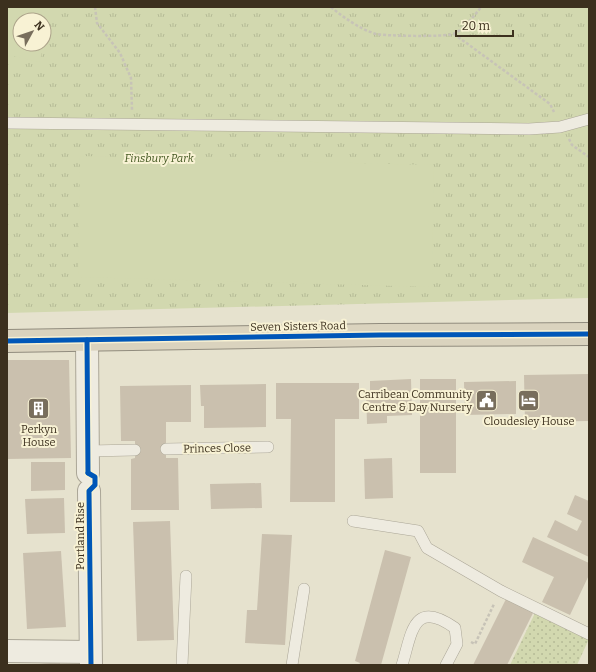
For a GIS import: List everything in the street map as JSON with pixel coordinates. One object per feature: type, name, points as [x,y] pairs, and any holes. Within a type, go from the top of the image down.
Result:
[{"type":"highway","name":"Seven Sisters Road","points":[[7,341],[380,334],[589,334]]},
{"type":"street","name":"Portland Rise","points":[[87,340],[90,659]]},
{"type":"street","points":[[7,651],[90,659]]},
{"type":"lane","points":[[7,123],[529,129],[560,127],[589,119]]},
{"type":"lane","name":"Princes Close","points":[[166,449],[268,447]]},
{"type":"lane","points":[[89,451],[135,450]]},
{"type":"lane","points":[[352,521],[418,531],[427,548],[500,591],[589,634]]},
{"type":"lane","points":[[182,665],[186,576]]},
{"type":"lane","points":[[292,665],[304,590]]},
{"type":"lane","points":[[403,665],[406,657],[409,635],[419,619],[429,616],[444,620],[455,628],[457,644],[446,665]]},
{"type":"path","points":[[95,7],[97,23],[120,53],[131,78],[131,125]]},
{"type":"path","points":[[331,7],[344,18],[376,34],[454,34],[550,104],[560,127],[572,145],[589,157]]},
{"type":"path","points":[[454,34],[470,20],[481,7]]},
{"type":"path","points":[[456,637],[475,644],[500,591]]},
{"type":"green space","name":"Finsbury Park","points":[[7,7],[589,7],[589,298],[7,313]]},
{"type":"green space","points":[[7,7],[50,7],[49,12],[12,12],[12,52],[42,52],[40,62],[7,55]]},
{"type":"green space","points":[[80,156],[434,165],[432,287],[78,277]]},
{"type":"green space","points":[[535,613],[589,639],[577,665],[510,665]]},
{"type":"building","name":"Perkyn House","points":[[7,360],[69,360],[71,458],[7,459]]},
{"type":"building","points":[[589,374],[589,421],[525,422],[524,375]]},
{"type":"building","points":[[411,379],[412,415],[387,416],[387,423],[367,424],[366,390],[370,390],[370,381]]},
{"type":"building","points":[[420,379],[456,379],[456,473],[420,473]]},
{"type":"building","points":[[516,381],[516,414],[465,415],[464,382]]},
{"type":"building","points":[[276,383],[359,383],[359,419],[335,419],[335,502],[290,502],[291,419],[276,419]]},
{"type":"building","points":[[266,384],[266,427],[204,428],[204,406],[201,406],[200,385]]},
{"type":"building","points":[[191,385],[191,422],[166,422],[166,458],[178,458],[179,510],[131,510],[131,459],[135,458],[135,441],[121,441],[120,386]]},
{"type":"building","points":[[392,458],[393,498],[365,499],[364,459]]},
{"type":"building","points":[[31,462],[65,462],[65,490],[31,491]]},
{"type":"building","points":[[261,483],[262,508],[211,509],[210,484]]},
{"type":"building","points":[[575,495],[589,501],[589,557],[547,537],[555,520],[577,531],[582,521],[567,514]]},
{"type":"building","points":[[64,498],[65,533],[27,534],[25,499]]},
{"type":"building","points":[[170,521],[174,640],[137,641],[133,522]]},
{"type":"building","points":[[262,534],[292,535],[285,645],[245,643],[247,610],[257,610]]},
{"type":"building","points":[[533,537],[589,563],[589,575],[570,615],[542,602],[554,577],[522,562]]},
{"type":"building","points":[[385,550],[411,557],[381,665],[359,665],[360,663],[355,661]]},
{"type":"building","points":[[61,551],[66,627],[27,629],[23,553]]},
{"type":"building","points":[[507,597],[534,611],[507,665],[473,665]]},
{"type":"building","points":[[60,662],[60,665],[39,665],[39,664]]},
{"type":"cycle path","points":[[7,341],[380,335],[589,334]]},
{"type":"cycle path","points":[[87,340],[88,473]]},
{"type":"cycle path","points":[[88,473],[95,477],[95,485],[89,491],[91,665]]},
{"type":"place","name":"Carribean Community Centre & Day Nursery","points":[[487,400]]},
{"type":"place","name":"Cloudesley House","points":[[529,401]]},
{"type":"place","name":"Perkyn House","points":[[39,409]]}]
